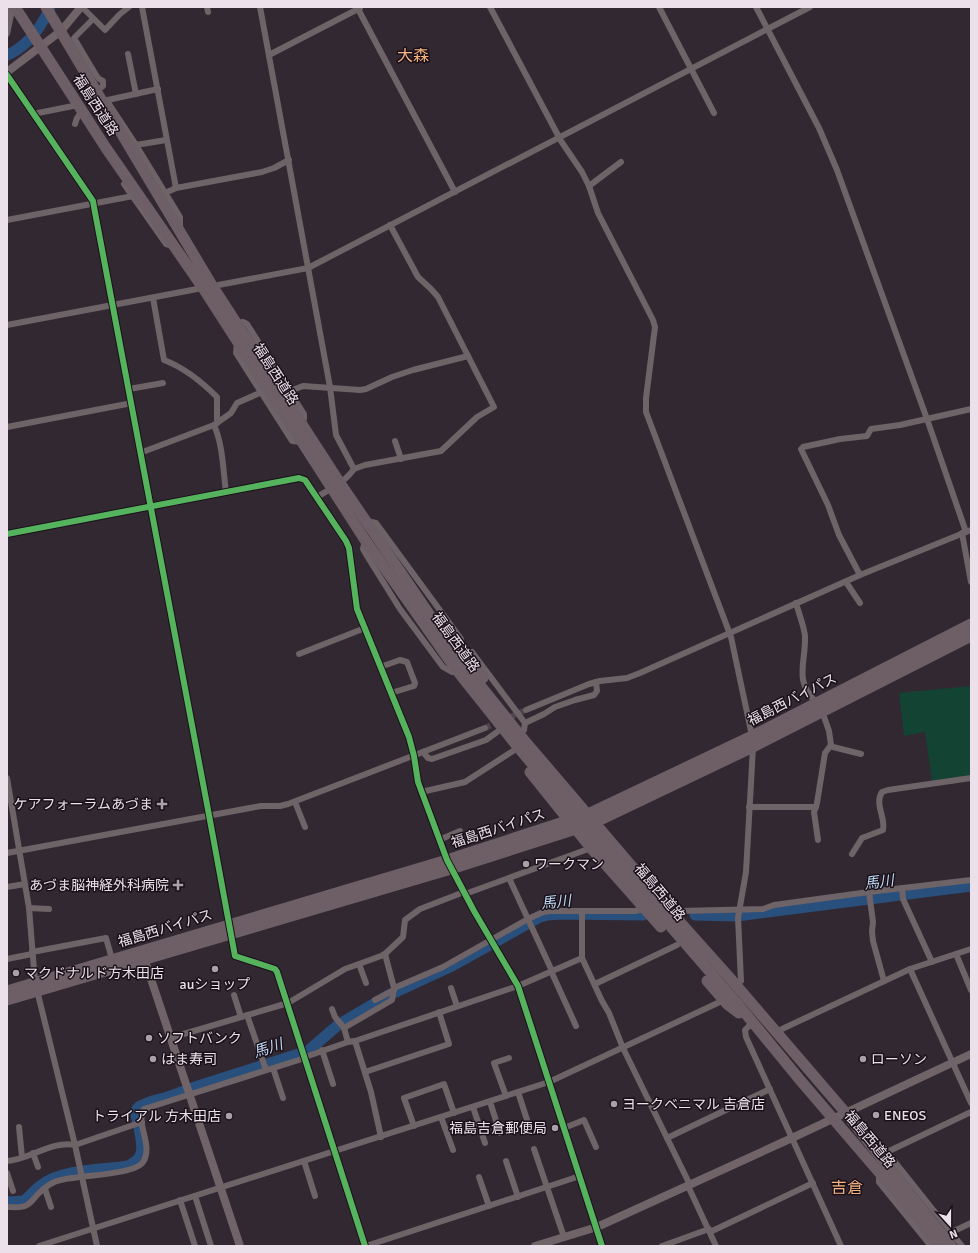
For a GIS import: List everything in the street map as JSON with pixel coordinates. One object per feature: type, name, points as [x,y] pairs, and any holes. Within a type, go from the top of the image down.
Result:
[{"type":"highway","name":"福島西道路","points":[[14,7],[106,148],[173,246],[237,323],[302,423],[365,540],[405,598],[455,668],[517,746],[574,806]]},
{"type":"highway","name":"福島西道路","points":[[46,7],[180,231],[237,342],[301,442],[365,521],[463,664],[524,740],[574,806],[599,843],[736,1002],[752,1023],[920,1220],[940,1246]]},
{"type":"highway","points":[[403,577],[422,594],[503,704],[525,726],[598,815],[740,981],[753,998],[761,1014],[782,1029],[802,1054],[807,1068]]},
{"type":"highway","points":[[405,598],[410,616],[497,732],[573,826],[599,843],[644,909],[724,1000],[752,1023]]},
{"type":"highway","name":"福島西バイパス","points":[[7,991],[36,987],[573,826],[753,741],[819,707],[971,624]]},
{"type":"highway","name":"福島西バイパス","points":[[819,707],[971,636]]},
{"type":"highway","name":"福島西道路","points":[[599,843],[761,1014],[845,1112],[951,1246]]},
{"type":"highway","name":"福島西バイパス","points":[[7,1000],[36,987],[112,959],[143,955]]},
{"type":"street","points":[[129,7],[105,30],[82,7],[38,44],[7,74],[93,203],[132,403],[150,507],[235,956],[275,969],[278,972],[365,1246],[580,1176]]},
{"type":"street","points":[[142,7],[176,188]]},
{"type":"street","points":[[260,7],[330,387],[336,435],[354,469]]},
{"type":"street","points":[[490,7],[559,137],[582,172],[589,186],[598,213],[653,320],[655,327],[646,398],[646,412],[730,634],[749,714],[753,741],[746,872],[738,914],[740,981]]},
{"type":"street","points":[[659,7],[714,113]]},
{"type":"street","points":[[756,7],[819,128],[837,170],[966,532],[971,582]]},
{"type":"street","points":[[7,324],[308,268],[810,7]]},
{"type":"street","points":[[269,55],[358,8],[455,192]]},
{"type":"street","points":[[7,9],[11,15],[7,34]]},
{"type":"street","points":[[93,19],[74,38],[96,75],[103,81],[100,96]]},
{"type":"street","points":[[128,54],[136,94]]},
{"type":"street","points":[[100,96],[136,94],[158,89]]},
{"type":"street","points":[[100,96],[111,105],[180,217],[180,231]]},
{"type":"street","points":[[33,114],[80,108],[75,124]]},
{"type":"street","points":[[136,145],[166,140]]},
{"type":"street","points":[[106,148],[104,153],[133,196],[166,244],[173,246]]},
{"type":"street","points":[[165,193],[176,188],[262,172],[274,168],[289,160]]},
{"type":"street","points":[[589,186],[621,162]]},
{"type":"street","points":[[7,220],[133,196]]},
{"type":"street","points":[[317,497],[351,474],[354,469],[441,451],[477,418],[494,407],[438,297],[431,288],[418,277],[390,225]]},
{"type":"street","points":[[153,298],[164,360],[179,366],[190,373],[217,397],[215,424],[226,492]]},
{"type":"street","points":[[237,323],[243,322],[248,324],[304,414],[302,423]]},
{"type":"street","points":[[237,342],[236,353],[292,441],[301,442]]},
{"type":"street","points":[[290,391],[303,386],[360,390],[366,389],[392,377],[468,356]]},
{"type":"street","points":[[129,389],[163,383]]},
{"type":"street","points":[[140,453],[215,424],[231,413],[237,403],[262,392]]},
{"type":"street","points":[[7,427],[132,403]]},
{"type":"street","points":[[860,575],[839,535],[828,505],[801,449],[803,447],[825,442],[867,436],[871,429],[900,425],[971,408]]},
{"type":"street","points":[[395,441],[401,459]]},
{"type":"street","points":[[7,534],[299,478],[305,480],[346,541],[349,548],[357,609],[409,737],[421,792],[449,864],[492,943],[518,986],[602,1246]]},
{"type":"street","points":[[365,521],[376,523],[525,726],[555,707],[594,695],[597,691],[596,682]]},
{"type":"street","points":[[526,710],[596,682],[627,678],[730,634],[860,575],[966,532]]},
{"type":"street","points":[[365,540],[363,549],[366,556],[400,609],[443,667],[452,672]]},
{"type":"street","points":[[846,582],[860,603]]},
{"type":"street","points":[[796,603],[805,634],[802,670],[803,683],[810,696],[819,707],[829,730],[831,745],[825,753],[817,803],[814,812],[818,840]]},
{"type":"street","points":[[299,654],[365,628]]},
{"type":"street","points":[[380,667],[400,660],[407,662],[409,666],[415,683],[414,686],[391,693]]},
{"type":"street","points":[[7,853],[261,806],[280,806],[295,802],[485,728]]},
{"type":"street","points":[[423,752],[428,758],[432,758],[486,740],[497,732]]},
{"type":"street","points":[[831,745],[833,747],[861,754]]},
{"type":"street","points":[[421,792],[465,782],[513,751]]},
{"type":"street","points":[[7,778],[29,908],[36,987],[75,1145],[97,1246]]},
{"type":"street","points":[[852,854],[862,838],[883,830],[884,824],[879,800],[882,792],[971,778]]},
{"type":"street","points":[[295,802],[306,827]]},
{"type":"street","points":[[749,807],[816,806]]},
{"type":"street","points":[[439,840],[460,831]]},
{"type":"street","points":[[170,1038],[288,1003],[345,969],[385,954],[403,937],[405,920],[420,909],[509,878],[599,843]]},
{"type":"street","points":[[509,878],[530,921],[576,1026]]},
{"type":"street","points":[[680,911],[738,914],[763,909],[774,905],[869,893],[903,893],[971,880]]},
{"type":"street","points":[[7,887],[25,884]]},
{"type":"street","points":[[869,893],[873,941],[884,981]]},
{"type":"street","points":[[903,893],[932,962]]},
{"type":"street","points":[[29,908],[49,909]]},
{"type":"street","points":[[375,1000],[492,943],[543,912],[582,913],[635,911],[644,909]]},
{"type":"street","points":[[582,913],[582,958],[609,1013],[623,1048],[667,1138],[716,1246]]},
{"type":"street","points":[[7,959],[106,938],[112,959]]},
{"type":"street","points":[[595,984],[677,945]]},
{"type":"street","points":[[782,1029],[910,969],[971,949]]},
{"type":"street","points":[[342,1028],[392,1000],[394,991],[385,954]]},
{"type":"street","points":[[956,954],[971,990]]},
{"type":"street","points":[[143,955],[240,1246]]},
{"type":"street","points":[[7,1207],[26,1206],[55,1182],[81,1175],[127,1171],[139,1166],[146,1156],[147,1150],[139,1123],[144,1109],[190,1093],[273,1068],[322,1050],[351,1042],[518,986],[582,958]]},
{"type":"street","points":[[359,964],[366,983]]},
{"type":"street","points":[[910,969],[971,1103]]},
{"type":"street","points":[[451,988],[457,1006]]},
{"type":"street","points":[[234,995],[266,1069]]},
{"type":"street","points":[[39,1246],[549,1082],[724,1000]]},
{"type":"street","points":[[332,1009],[337,1021],[351,1042],[365,1072],[381,1136]]},
{"type":"street","points":[[365,1072],[449,1044],[439,1012]]},
{"type":"street","points":[[752,1023],[745,1030],[746,1037],[841,1246]]},
{"type":"street","points":[[322,1050],[333,1084]]},
{"type":"street","points":[[535,1246],[596,1227],[792,1138],[971,1054]]},
{"type":"street","points":[[506,1096],[494,1063],[509,1058]]},
{"type":"street","points":[[273,1068],[283,1098]]},
{"type":"street","points":[[414,1126],[404,1098],[444,1084],[454,1113]]},
{"type":"street","points":[[667,1138],[770,1090]]},
{"type":"street","points":[[518,1092],[530,1129]]},
{"type":"street","points":[[490,1102],[500,1133]]},
{"type":"street","points":[[473,1107],[485,1143]]},
{"type":"street","points":[[887,1152],[971,1112]]},
{"type":"street","points":[[442,1117],[453,1150]]},
{"type":"street","points":[[564,1128],[584,1120],[596,1147]]},
{"type":"street","points":[[7,1161],[13,1161],[54,1147],[70,1144],[75,1145],[139,1123]]},
{"type":"street","points":[[19,1127],[22,1157]]},
{"type":"street","points":[[874,1148],[884,1148],[962,1246]]},
{"type":"street","points":[[534,1149],[564,1236]]},
{"type":"street","points":[[33,1153],[38,1167]]},
{"type":"street","points":[[304,1161],[315,1196]]},
{"type":"street","points":[[506,1161],[518,1196]]},
{"type":"street","points":[[7,1172],[11,1189]]},
{"type":"street","points":[[879,1172],[879,1182],[931,1246]]},
{"type":"street","points":[[479,1177],[489,1206]]},
{"type":"street","points":[[662,1246],[709,1231],[812,1183]]},
{"type":"street","points":[[45,1189],[51,1208]]},
{"type":"street","points":[[195,1196],[211,1246]]},
{"type":"street","points":[[180,1200],[195,1246]]},
{"type":"street","points":[[952,1232],[971,1223]]},
{"type":"green space","points":[[971,686],[971,775],[932,781],[925,732],[904,736],[899,693]]},
{"type":"waterway","points":[[7,55],[18,49],[32,36],[45,18],[50,7]]},
{"type":"waterway","name":"馬川","points":[[695,915],[737,916],[971,886]]},
{"type":"waterway","name":"馬川","points":[[7,1202],[24,1201],[40,1186],[61,1175],[128,1166],[138,1159],[141,1152],[142,1147],[136,1114],[137,1109],[140,1106],[308,1051],[338,1025],[387,996],[452,966],[540,917],[561,914],[643,915]]},
{"type":"tunnel","points":[[485,728],[526,710]]},
{"type":"cycle path","points":[[7,75],[93,201],[235,956],[275,969],[277,972],[365,1246]]},
{"type":"cycle path","points":[[7,534],[299,478],[305,480],[346,541],[349,548],[357,609],[409,737],[418,782],[447,860],[474,911],[518,986],[602,1246]]},
{"type":"place","name":"ケアフォーラムあづま","points":[[162,804]]},
{"type":"place","name":"ワークマン","points":[[526,864]]},
{"type":"place","name":"あづま脳神経外科病院","points":[[178,885]]},
{"type":"place","name":"auショップ","points":[[215,969]]},
{"type":"place","name":"マクドナルド方木田店","points":[[16,973]]},
{"type":"place","name":"ソフトバンク","points":[[149,1038]]},
{"type":"place","name":"はま寿司","points":[[153,1059]]},
{"type":"place","name":"ローソン","points":[[863,1059]]},
{"type":"place","name":"ヨークベニマル 吉倉店","points":[[614,1104]]},
{"type":"place","name":"ENEOS","points":[[876,1115]]},
{"type":"place","name":"トライアル 方木田店","points":[[229,1116]]},
{"type":"place","name":"福島吉倉郵便局","points":[[555,1128]]},
{"type":"district","name":"大森","points":[[413,55]]},
{"type":"district","name":"吉倉","points":[[847,1187]]}]
